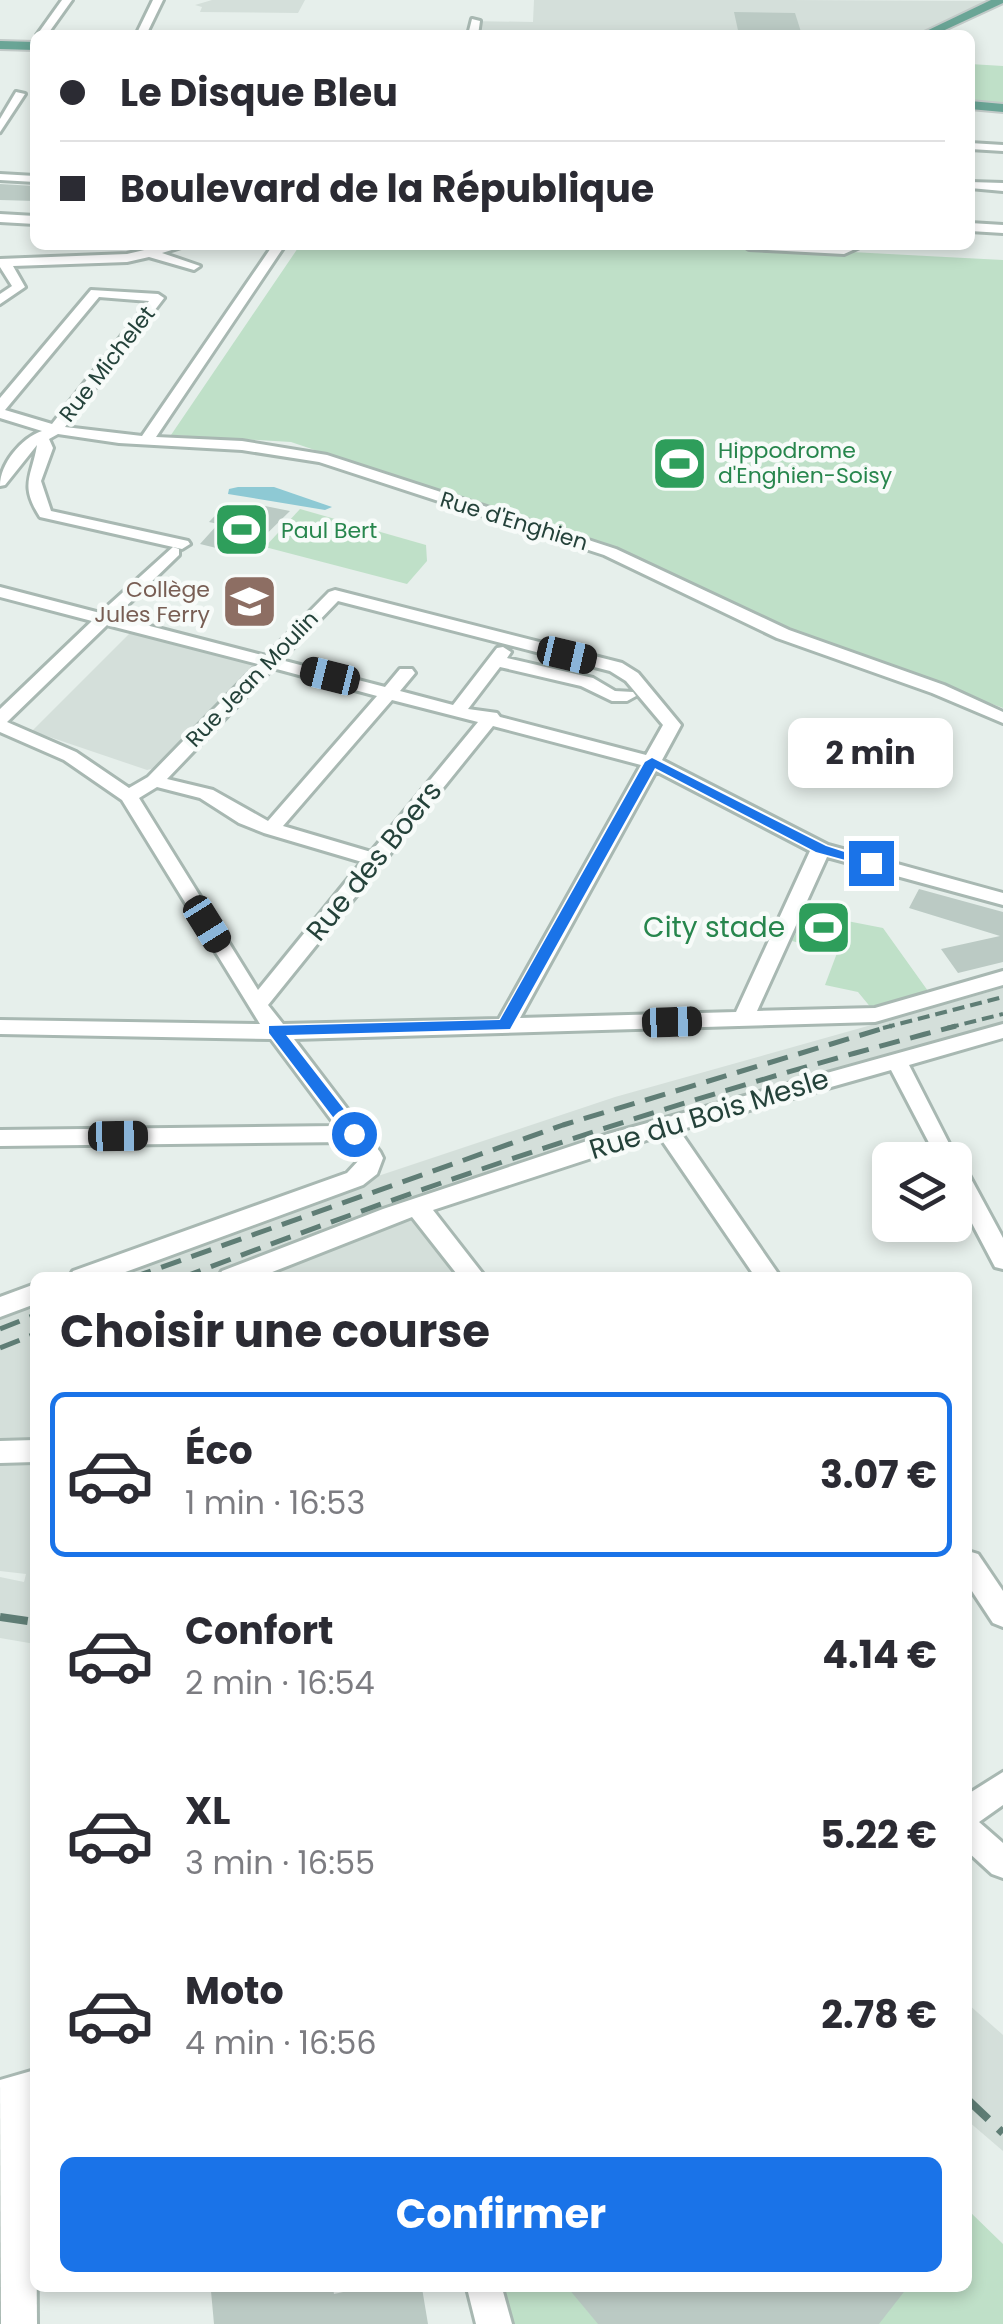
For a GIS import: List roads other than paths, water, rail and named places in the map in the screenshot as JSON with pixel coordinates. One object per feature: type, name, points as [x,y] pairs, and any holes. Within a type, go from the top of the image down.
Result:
[{"type":"main road","points":[[937,30],[1000,0]]},
{"type":"main road","points":[[0,45],[30,45]]},
{"type":"main road","points":[[975,106],[1003,109]]},
{"type":"street","points":[[46,30],[67,0]]},
{"type":"street","points":[[143,30],[158,0]]},
{"type":"street","points":[[473,30],[475,20]]},
{"type":"street","points":[[5,93],[30,92]]},
{"type":"street","points":[[0,129],[20,94]]},
{"type":"street","points":[[975,146],[1003,148]]},
{"type":"street","points":[[0,177],[30,179]]},
{"type":"street","points":[[975,186],[1003,187]]},
{"type":"street","points":[[0,218],[30,220]]},
{"type":"street","points":[[975,228],[1003,230]]},
{"type":"street","points":[[2,263],[152,255],[167,250]]},
{"type":"street","points":[[146,440],[276,250]]},
{"type":"street","points":[[152,255],[194,266]]},
{"type":"street","points":[[0,300],[18,287],[2,263]]},
{"type":"street","name":"Rue Michelet","points":[[0,410],[96,293],[158,298],[48,432],[29,444],[0,482]]},
{"type":"street","name":"Rue d'Enghien","points":[[0,410],[48,432],[280,448],[575,539],[783,634],[938,689],[1003,718]]},
{"type":"street","points":[[48,432],[46,448],[36,465],[32,492],[45,514],[178,548],[0,723],[70,756],[129,796],[257,1005],[372,1158],[369,1168],[355,1179],[98,1272]]},
{"type":"street","points":[[0,592],[652,762],[821,849],[1003,900]]},
{"type":"street","name":"Rue Jean Moulin","points":[[129,796],[154,781],[335,594],[510,642]]},
{"type":"street","points":[[458,709],[510,642],[616,667],[632,677],[672,725],[505,1026]]},
{"type":"street","points":[[496,661],[588,682],[612,696],[626,696]]},
{"type":"street","points":[[271,828],[406,673]]},
{"type":"street","name":"Rue des Boers","points":[[257,1005],[490,717]]},
{"type":"street","points":[[154,781],[206,794],[246,819],[376,860]]},
{"type":"street","points":[[742,1020],[821,849]]},
{"type":"street","points":[[0,1027],[274,1030],[876,1015],[1003,978]]},
{"type":"street","name":"Rue du Bois Mesle","points":[[245,1272],[390,1215],[663,1125],[1003,1031]]},
{"type":"street","points":[[896,1060],[940,1142]]},
{"type":"street","points":[[663,1125],[765,1272]]},
{"type":"street","points":[[0,1138],[354,1134]]},
{"type":"street","points":[[972,1202],[1003,1260]]},
{"type":"street","points":[[418,1208],[469,1272]]},
{"type":"street","points":[[0,1307],[30,1296]]},
{"type":"street","points":[[0,1452],[30,1451]]},
{"type":"street","points":[[972,1568],[1003,1614]]},
{"type":"street","points":[[972,1809],[1003,1788]]},
{"type":"street","points":[[972,1835],[1003,1862]]},
{"type":"street","points":[[18,2091],[19,2324]]},
{"type":"street","points":[[486,2292],[494,2324]]},
{"type":"water","points":[[274,487],[332,507],[325,510],[228,494],[229,489]]},
{"type":"railway","points":[[883,1028],[1003,997]]},
{"type":"railway","points":[[947,1028],[1003,1014]]},
{"type":"railway","points":[[148,1272],[563,1125],[891,1026]]},
{"type":"railway","points":[[197,1272],[565,1141],[760,1080],[956,1026]]},
{"type":"railway","points":[[0,1329],[30,1317]]},
{"type":"railway","points":[[0,1348],[30,1336]]},
{"type":"railway","points":[[0,1617],[30,1621]]},
{"type":"railway","points":[[972,2104],[1003,2133]]},
{"type":"place","name":"Hippodrome d'Enghien-Soisy","points":[[679,463]]},
{"type":"place","name":"Paul Bert","points":[[242,530]]},
{"type":"place","name":"Collège Jules Ferry","points":[[249,602]]},
{"type":"place","name":"City stade","points":[[824,927]]}]
